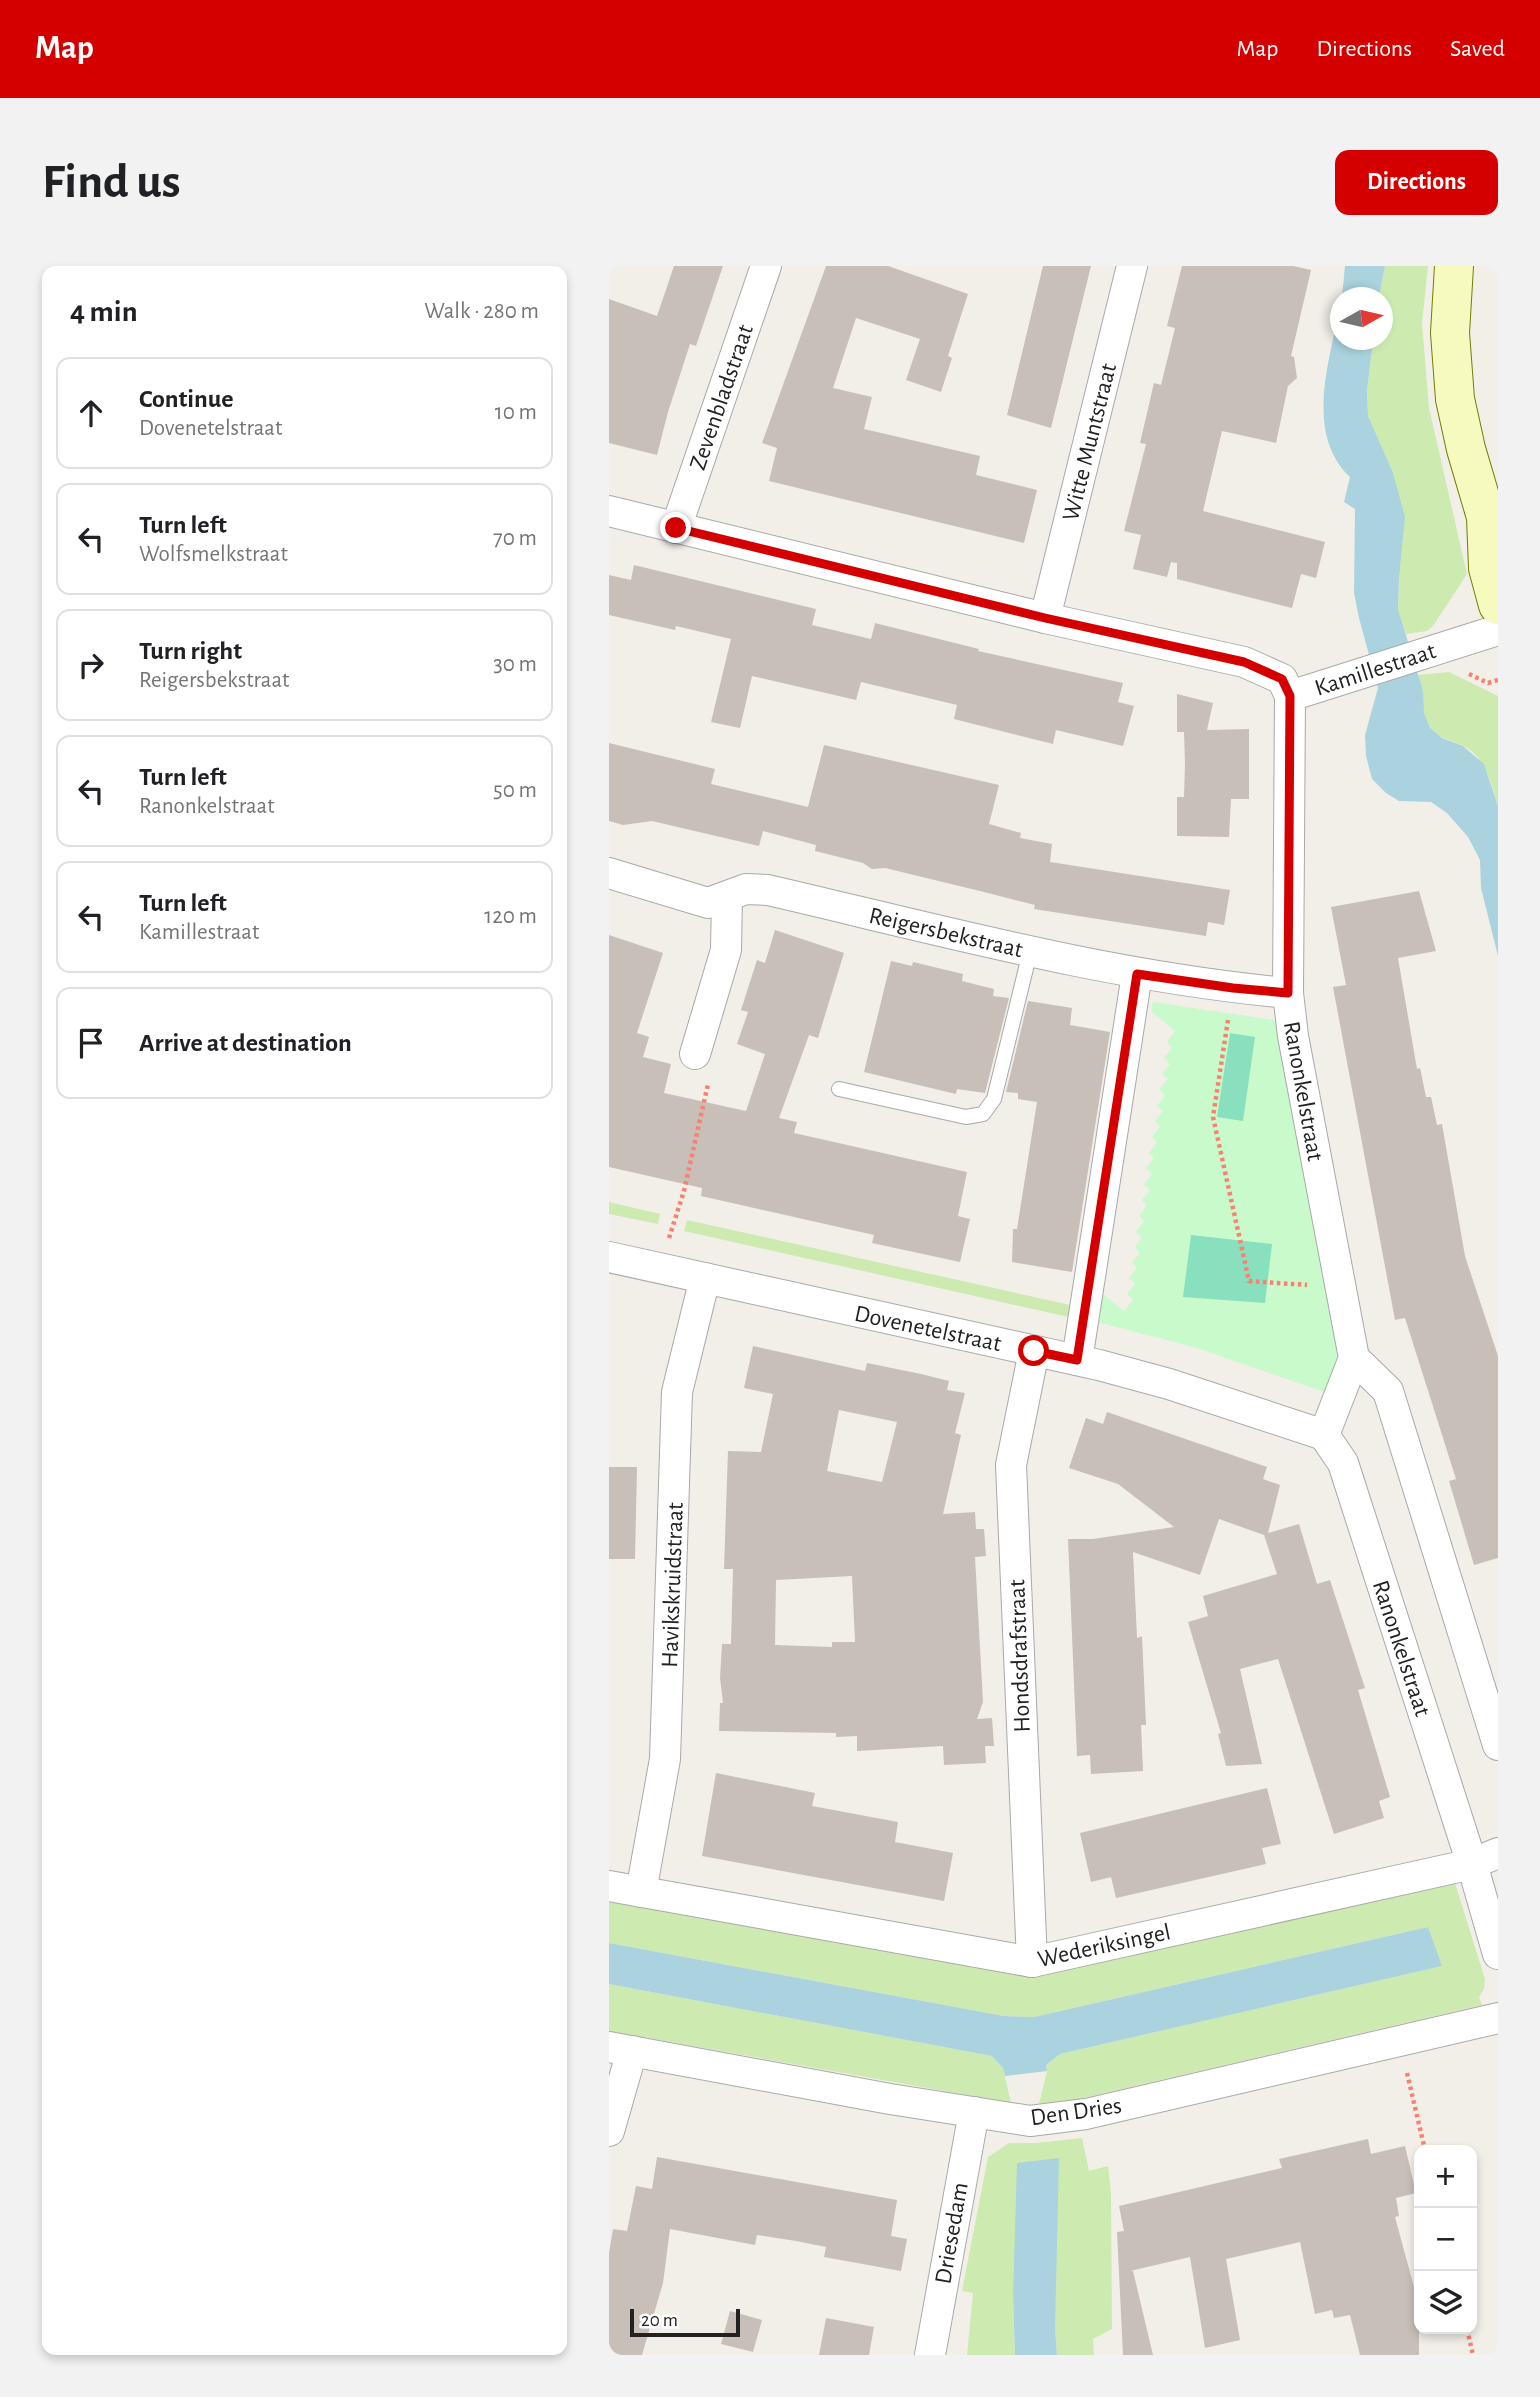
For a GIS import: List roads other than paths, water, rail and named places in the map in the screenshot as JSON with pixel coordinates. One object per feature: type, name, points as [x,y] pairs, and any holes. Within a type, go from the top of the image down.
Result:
[{"type":"main road","points":[[1454,266],[1450,333],[1455,400],[1466,449],[1492,526],[1488,568],[1498,605]]},
{"type":"street","name":"Zevenbladstraat","points":[[676,528],[765,266]]},
{"type":"street","name":"Witte Muntstraat","points":[[1045,618],[1132,266]]},
{"type":"street","name":"Kamillestraat","points":[[609,511],[1045,618],[1244,662],[1282,679],[1290,696],[1498,630]]},
{"type":"street","name":"Ranonkelstraat","points":[[1290,696],[1288,993],[1293,1036],[1354,1358]]},
{"type":"street","name":"Reigersbekstraat","points":[[609,873],[708,903],[745,889],[768,890],[1137,974],[1288,993]]},
{"type":"street","points":[[695,1054],[726,950],[727,897]]},
{"type":"street","points":[[1077,1360],[1137,974]]},
{"type":"street","name":"Dovenetelstraat","points":[[609,1257],[1077,1360],[1169,1384],[1324,1436]]},
{"type":"street","name":"Havikskruidstraat","points":[[641,1892],[665,1759],[677,1392],[705,1278]]},
{"type":"street","name":"Hondsdrafstraat","points":[[1032,1962],[1011,1465],[1034,1351]]},
{"type":"street","points":[[1324,1436],[1354,1358],[1388,1391],[1498,1745]]},
{"type":"street","name":"Ranonkelstraat","points":[[1324,1436],[1343,1463],[1485,1858],[1498,1954]]},
{"type":"street","name":"Wederiksingel","points":[[609,1886],[1032,1962],[1485,1858]]},
{"type":"street","name":"Den Dries","points":[[621,2049],[890,2099],[1030,2121],[1086,2114],[1498,2018]]},
{"type":"street","points":[[609,2131],[621,2049]]},
{"type":"street","name":"Driesedam","points":[[930,2355],[974,2112]]},
{"type":"lane","points":[[839,1089],[966,1117],[983,1114],[995,1099],[1030,951]]},
{"type":"water","points":[[1345,266],[1385,266],[1381,287],[1343,287]]},
{"type":"water","points":[[1331,350],[1372,350],[1367,391],[1368,416],[1393,473],[1405,517],[1398,609],[1423,691],[1424,713],[1430,728],[1442,738],[1463,746],[1484,764],[1498,806],[1498,956],[1481,888],[1480,860],[1468,837],[1447,813],[1431,802],[1399,801],[1372,779],[1366,756],[1365,735],[1378,688],[1354,593],[1355,509],[1344,502],[1350,477],[1336,459],[1327,439],[1324,394]]},
{"type":"water","points":[[1428,1927],[1442,1966],[1060,2054],[1046,2065],[1047,2071],[1005,2076],[1003,2068],[992,2056],[609,1984],[609,1943],[1004,2016],[1034,2017]]},
{"type":"water","points":[[1059,2158],[1055,2328],[1057,2355],[1015,2355],[1013,2295],[1017,2163]]}]
